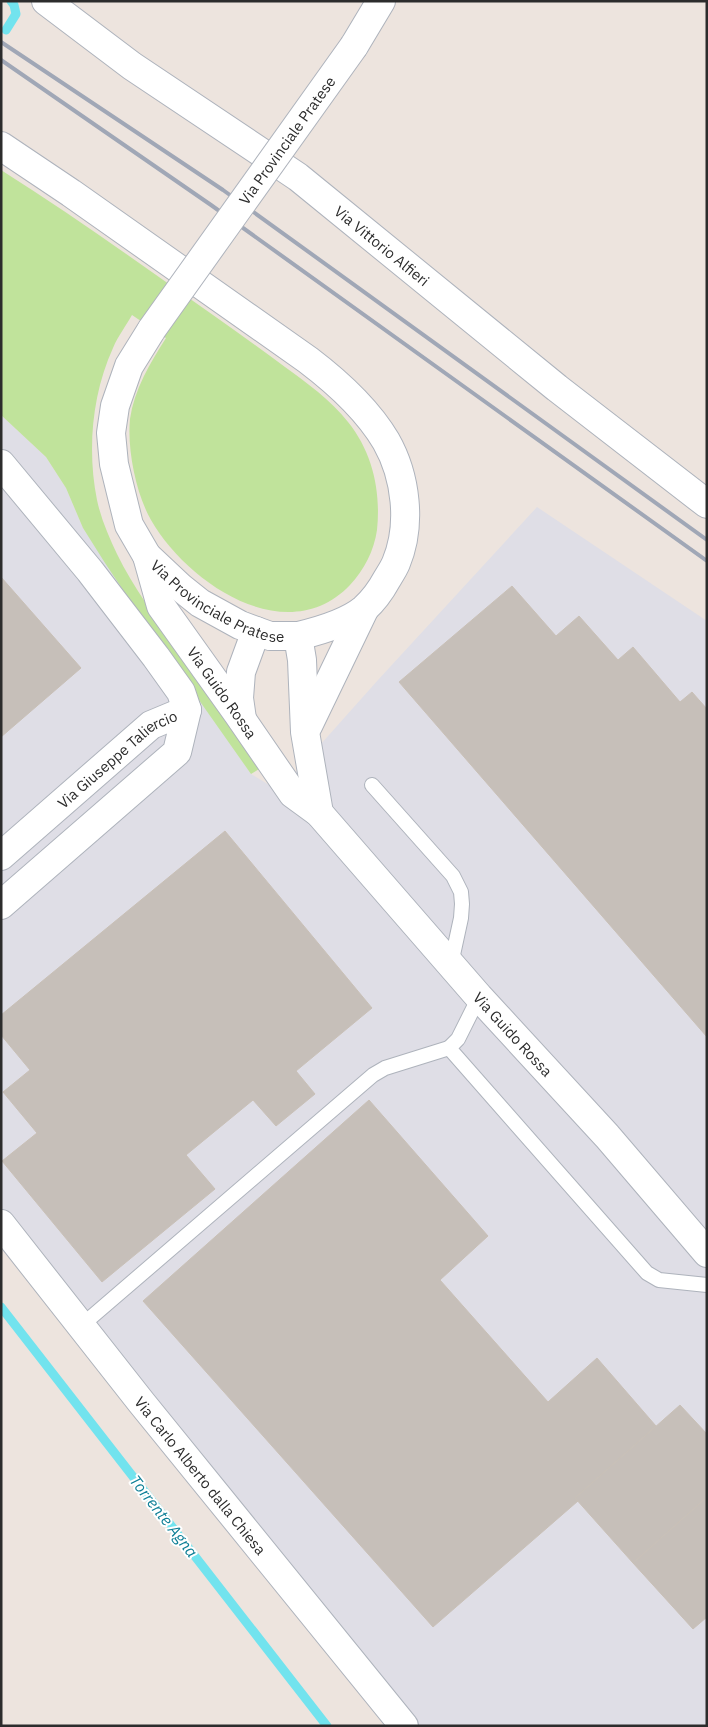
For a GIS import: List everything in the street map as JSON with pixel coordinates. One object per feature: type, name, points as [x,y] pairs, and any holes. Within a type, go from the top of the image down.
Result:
[{"type":"street","name":"Via Vittorio Alfieri","points":[[46,1],[132,66],[298,177],[558,388],[707,504]]},
{"type":"street","name":"Via Provinciale Pratese","points":[[1,146],[71,193],[308,360],[330,377],[374,422],[386,441],[400,475],[405,512],[405,532],[396,562],[381,590],[364,610],[331,627],[298,636],[270,636],[240,625],[200,603],[180,587],[147,556],[129,525],[114,464],[111,433],[115,406],[129,366],[152,329],[354,46],[381,1]]},
{"type":"street","points":[[1,464],[90,572],[156,657],[181,692],[186,710]]},
{"type":"street","name":"Via Guido Rossa","points":[[147,556],[161,606],[292,794],[319,813],[479,997],[607,1136],[707,1253]]},
{"type":"street","points":[[305,732],[364,610]]},
{"type":"street","points":[[242,720],[239,698],[241,672],[256,631]]},
{"type":"street","points":[[298,636],[302,660],[305,732],[319,813]]},
{"type":"street","name":"Via Giuseppe Taliercio","points":[[1,856],[151,725],[186,710]]},
{"type":"street","name":"Via Giuseppe Taliercio","points":[[1,906],[178,752],[186,710]]},
{"type":"street","name":"Via Carlo Alberto dalla Chiesa","points":[[1,1224],[141,1402],[404,1726]]},
{"type":"lane","points":[[372,785],[452,876],[461,892],[461,918],[451,964]]},
{"type":"lane","points":[[81,1326],[374,1075],[385,1068],[449,1048],[458,1039],[479,997]]},
{"type":"lane","points":[[449,1048],[647,1273],[659,1280],[707,1285]]},
{"type":"shaded area","points":[[1,415],[46,457],[66,488],[83,528],[251,774],[279,791],[537,507],[707,621],[707,1726],[416,1726],[1,1214]]},
{"type":"green space","points":[[1,170],[108,241],[310,386],[334,406],[357,434],[364,447],[376,487],[378,516],[373,545],[368,560],[360,573],[350,585],[325,604],[297,612],[269,610],[240,601],[213,586],[188,566],[167,544],[151,520],[137,485],[131,457],[129,431],[132,408],[144,377],[166,338],[132,315],[115,344],[106,366],[96,403],[92,442],[94,481],[103,521],[117,554],[137,590],[259,769],[251,774],[105,563],[83,528],[66,488],[46,457],[1,415]]},
{"type":"building","points":[[1,577],[81,668],[1,737]]},
{"type":"building","points":[[512,586],[556,636],[579,616],[618,660],[633,647],[680,702],[692,692],[707,709],[707,1037],[399,682]]},
{"type":"building","points":[[225,831],[372,1008],[296,1071],[315,1094],[276,1126],[253,1100],[186,1155],[215,1189],[102,1282],[2,1161],[37,1133],[3,1092],[30,1070],[1,1035],[1,1015]]},
{"type":"building","points":[[369,1100],[488,1236],[440,1280],[548,1402],[597,1358],[656,1426],[575,1498],[578,1501],[433,1627],[143,1301]]},
{"type":"building","points":[[680,1405],[707,1434],[707,1497],[633,1563],[575,1498]]},
{"type":"building","points":[[707,1497],[707,1617],[693,1629],[633,1563]]},
{"type":"waterway","points":[[6,30],[16,14],[11,1]]},
{"type":"waterway","name":"Torrente Agna","points":[[1,1307],[327,1726]]},
{"type":"railway","points":[[1,42],[223,190],[707,540]]},
{"type":"railway","points":[[1,60],[211,205],[707,561]]}]
